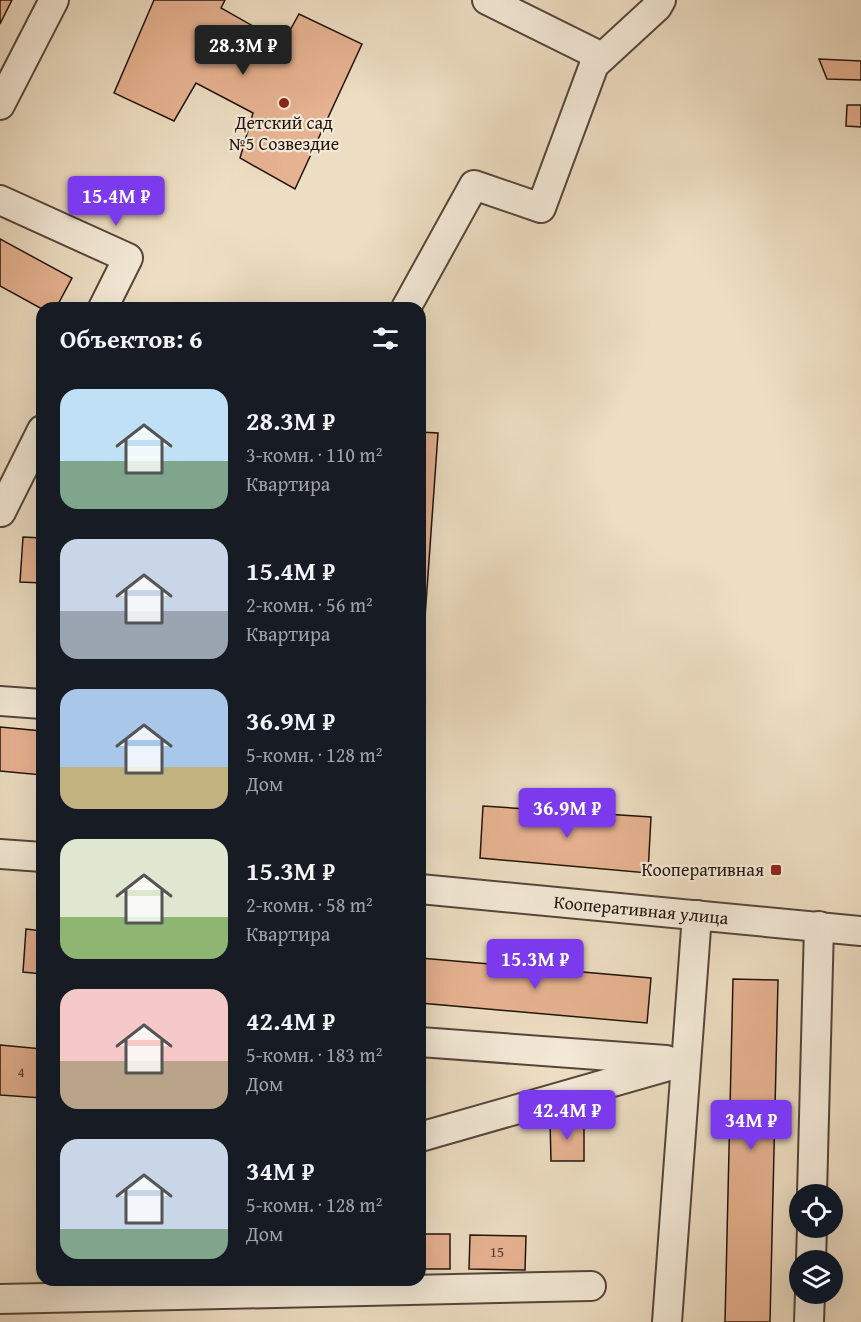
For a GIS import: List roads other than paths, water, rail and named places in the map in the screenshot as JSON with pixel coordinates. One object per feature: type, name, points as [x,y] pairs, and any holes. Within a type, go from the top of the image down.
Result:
[{"type":"street","points":[[0,105],[54,0]]},
{"type":"street","points":[[487,0],[522,8],[602,57]]},
{"type":"street","points":[[409,302],[474,185],[541,208],[594,65],[657,7],[661,0]]},
{"type":"street","points":[[0,200],[128,258],[106,302]]},
{"type":"street","points":[[0,512],[36,442]]},
{"type":"street","points":[[0,701],[36,704]]},
{"type":"street","points":[[0,854],[36,857]]},
{"type":"street","name":"Кооперативная улица","points":[[426,890],[861,931]]},
{"type":"street","points":[[667,1322],[697,915]]},
{"type":"street","points":[[813,1184],[819,926]]},
{"type":"street","points":[[426,1042],[686,1061]]},
{"type":"street","points":[[426,1135],[686,1061]]},
{"type":"street","points":[[0,1299],[591,1286]]},
{"type":"street","points":[[809,1322],[810,1304]]},
{"type":"place","name":"Детский сад №5 Созвездие","points":[[284,103]]},
{"type":"place","name":"Кооперативная","points":[[776,870]]}]
